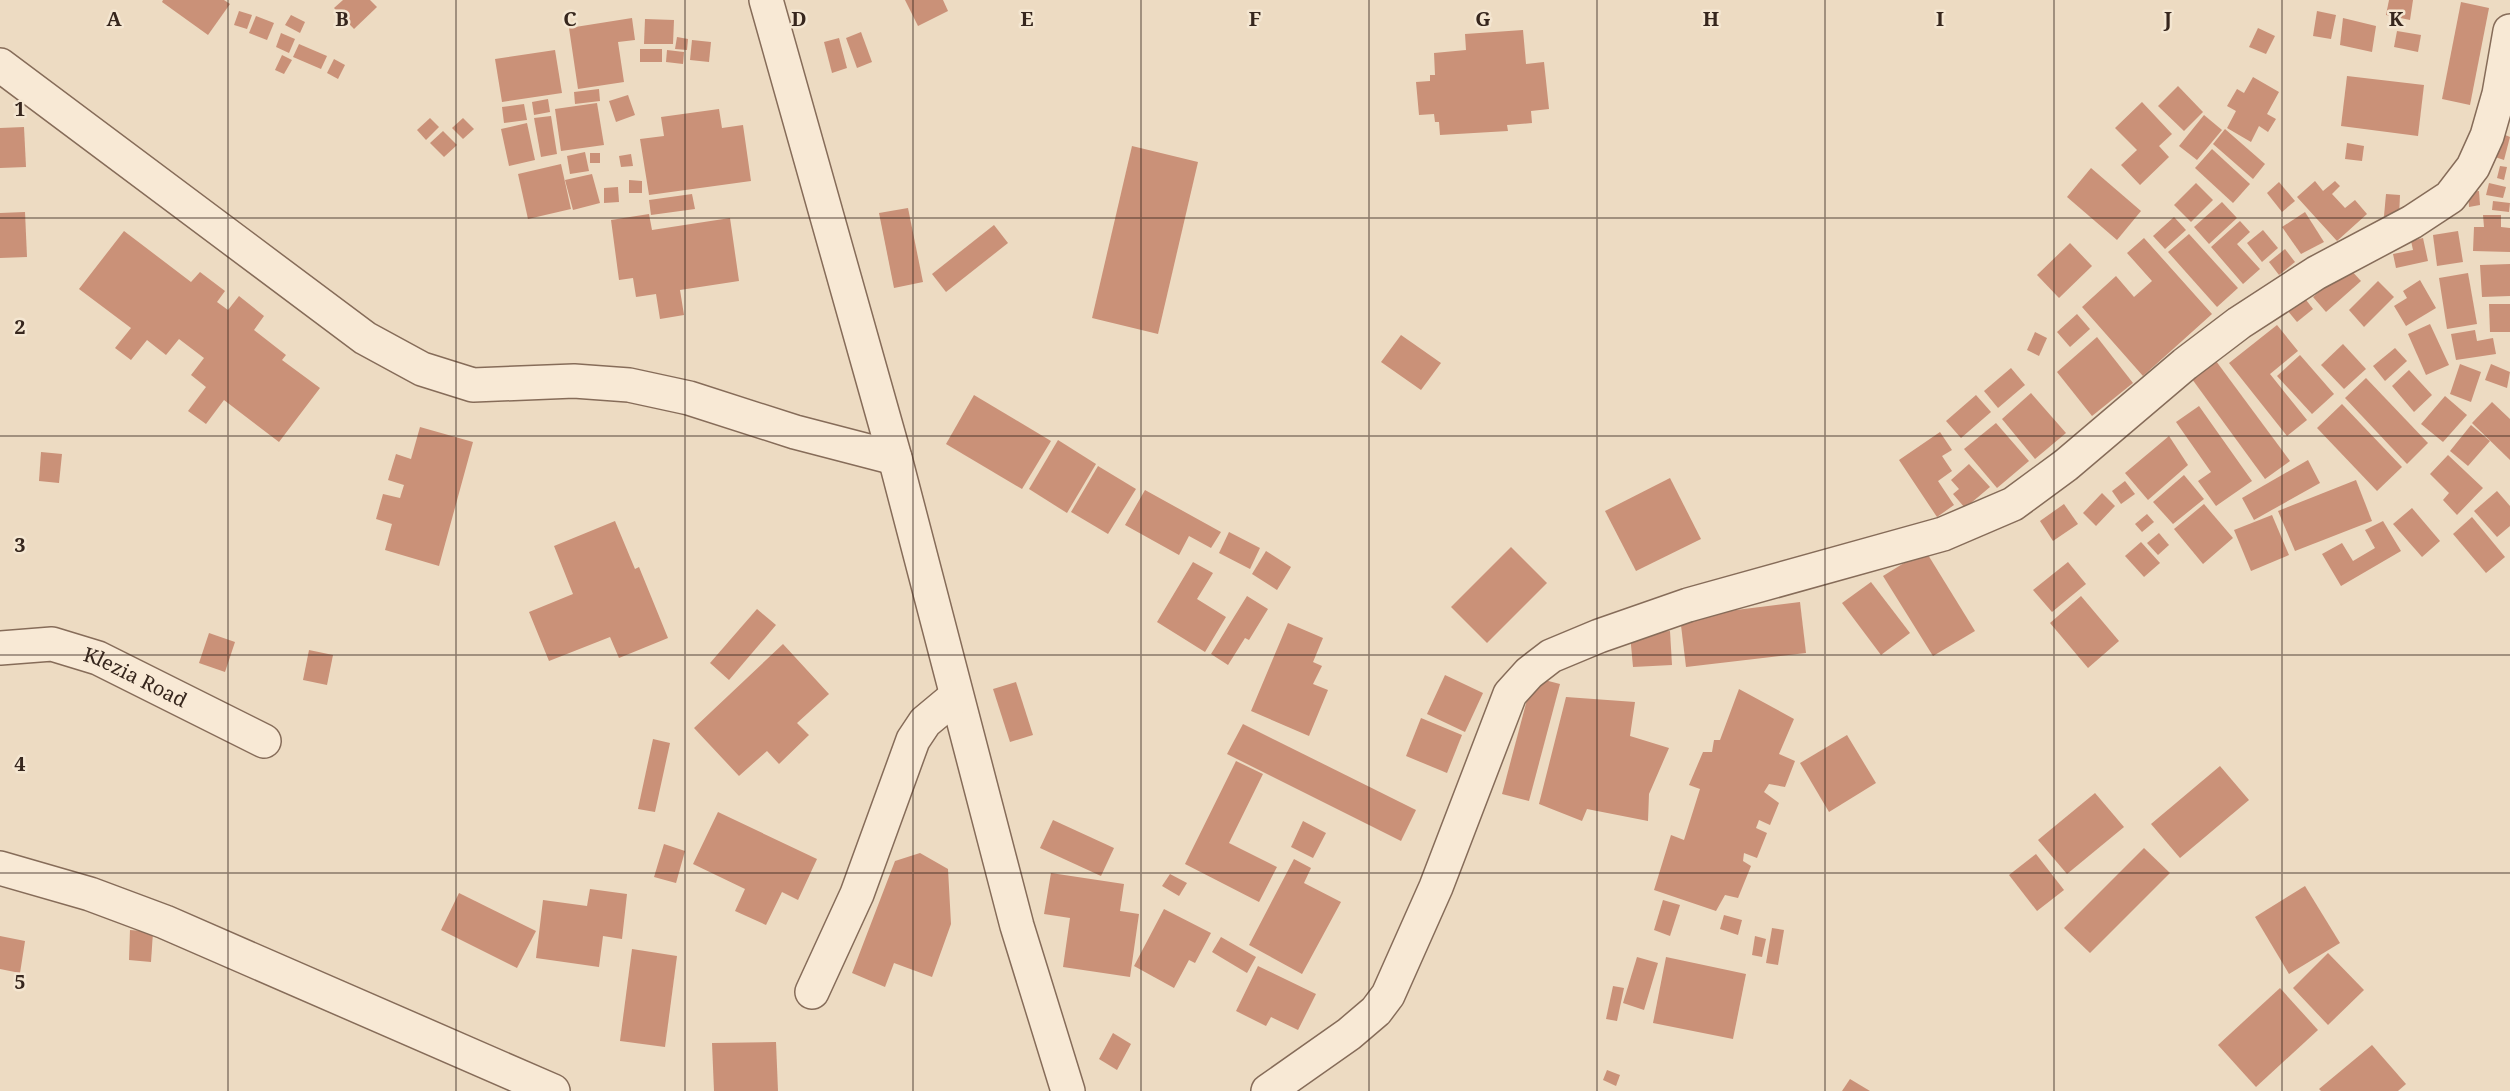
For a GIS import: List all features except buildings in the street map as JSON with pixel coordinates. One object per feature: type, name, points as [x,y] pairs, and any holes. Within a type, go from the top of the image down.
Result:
[{"type":"street","points":[[766,0],[895,458],[955,698],[1017,926],[1068,1091]]},
{"type":"street","points":[[1268,1091],[1349,1034],[1376,1011],[1388,995],[1436,887],[1510,694],[1529,673],[1551,656],[1599,636],[1710,598],[1943,534],[2013,504],[2066,465],[2185,364],[2239,323],[2316,273],[2412,222],[2450,197],[2474,167],[2487,136],[2499,94],[2510,32]]},
{"type":"street","points":[[0,65],[365,338],[422,369],[473,385],[574,381],[629,385],[689,398],[795,432],[895,458]]},
{"type":"street","name":"Klezia Road","points":[[0,648],[52,644],[99,658],[264,741]]},
{"type":"street","points":[[812,992],[856,894],[913,740],[925,722],[955,698]]},
{"type":"street","points":[[0,868],[90,894],[165,922],[553,1091]]}]
